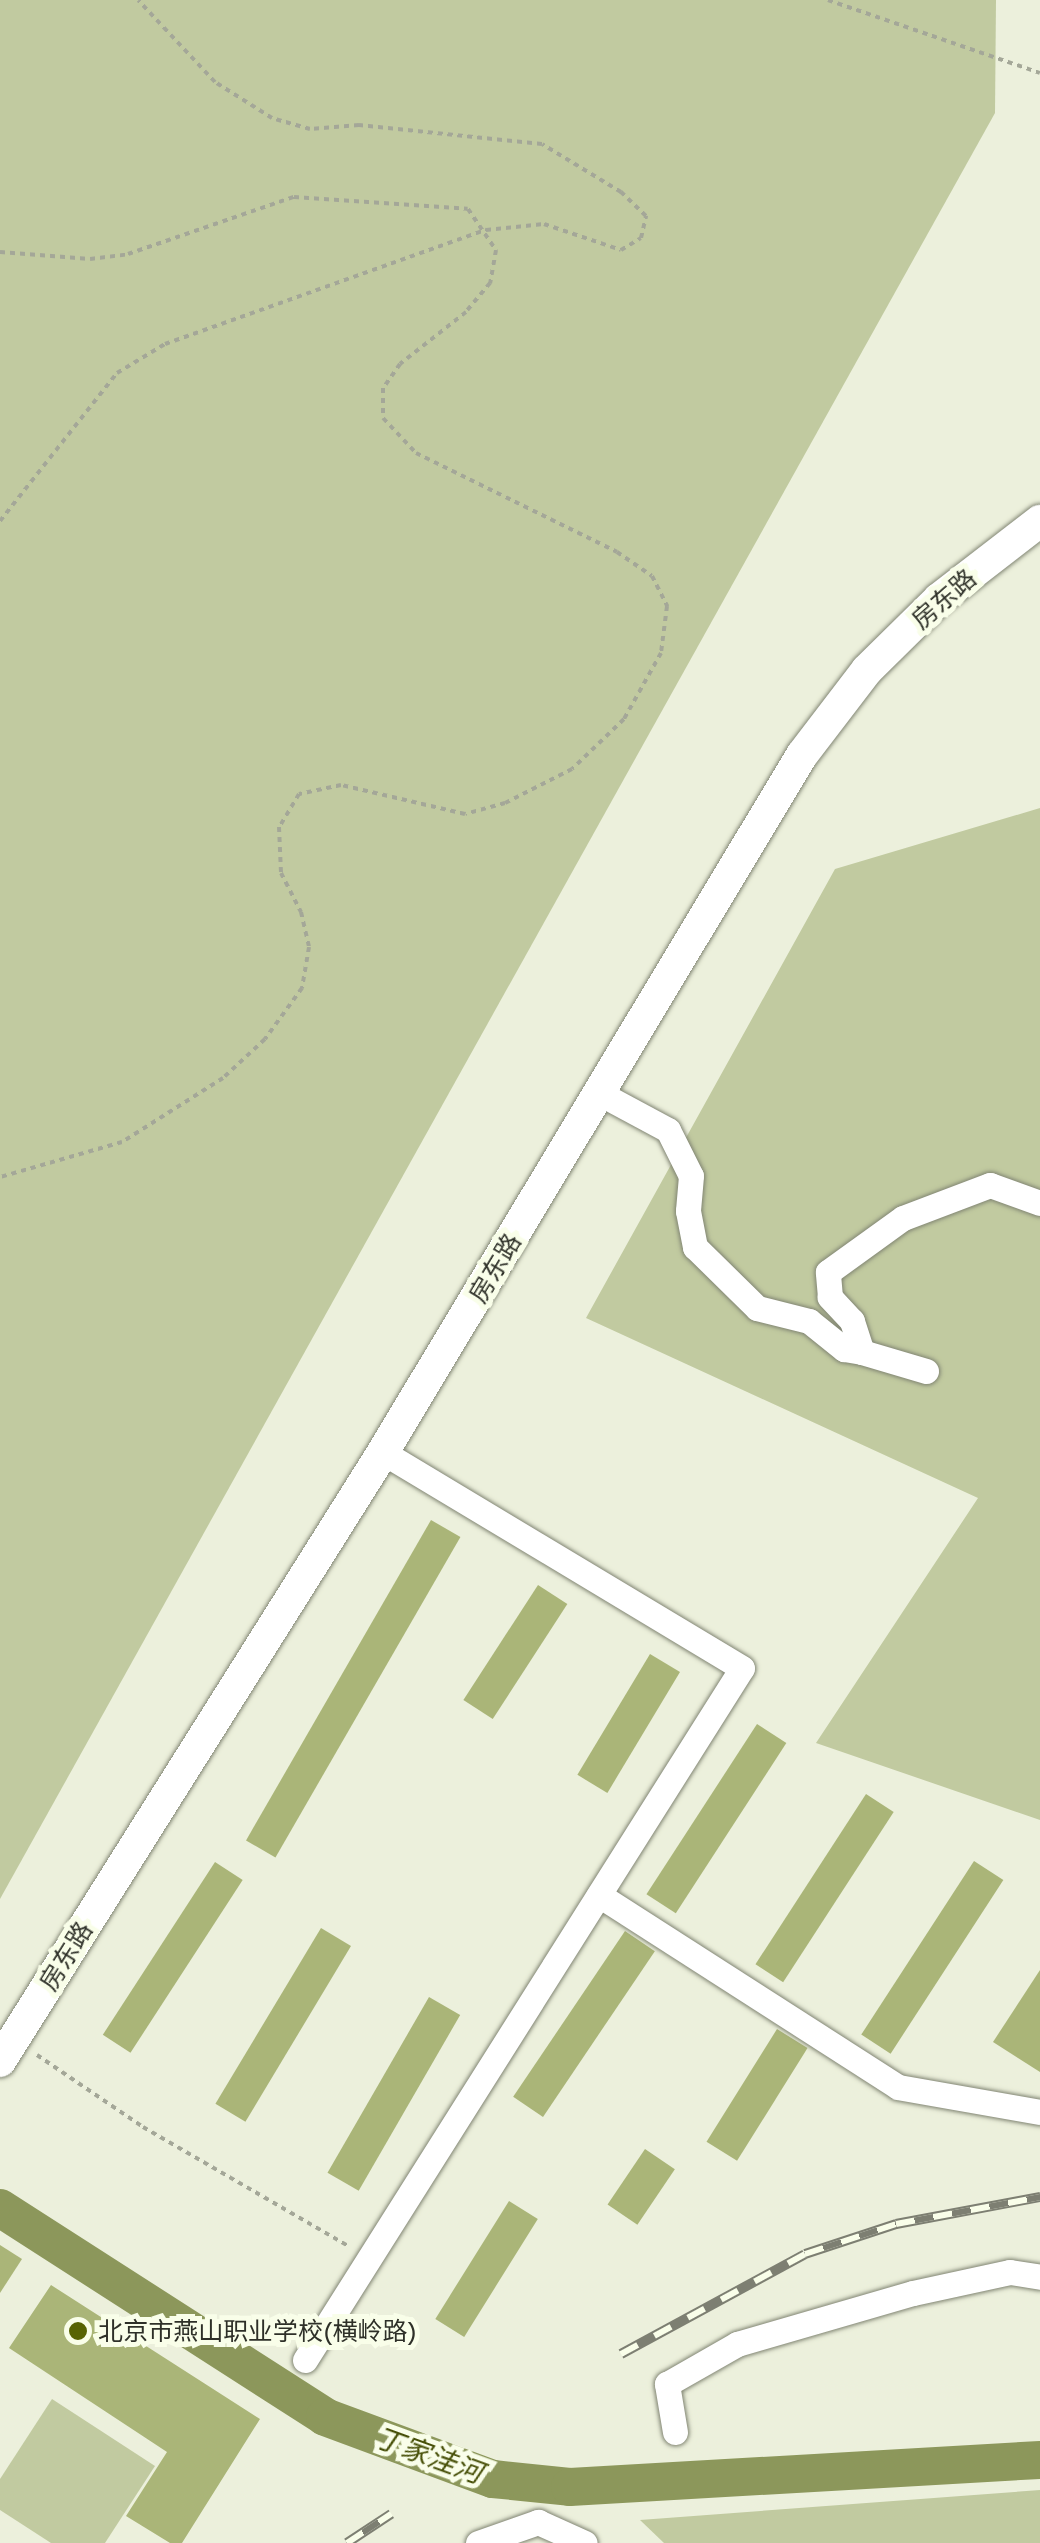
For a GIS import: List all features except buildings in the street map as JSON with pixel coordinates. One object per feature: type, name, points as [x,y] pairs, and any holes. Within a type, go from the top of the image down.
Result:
[{"type":"main road","name":"房东路","points":[[7,2050],[382,1452],[802,756],[867,670],[939,599],[1040,520]]},
{"type":"street","points":[[601,1094],[668,1130],[691,1176],[688,1211],[695,1247],[757,1308],[809,1322],[844,1349],[926,1370]]},
{"type":"street","points":[[862,1352],[852,1321],[830,1297],[828,1272],[846,1253],[903,1218],[990,1185],[1040,1203]]},
{"type":"street","points":[[306,2360],[742,1668],[382,1452]]},
{"type":"street","points":[[599,1895],[898,2087],[1040,2112]]},
{"type":"street","points":[[675,2432],[666,2384],[737,2344],[913,2293],[1010,2272],[1040,2277]]},
{"type":"street","points":[[478,2543],[538,2522],[585,2543]]},
{"type":"path","points":[[0,521],[117,373],[165,344],[486,230],[544,224],[621,250],[641,238],[646,216],[542,144],[359,125],[310,130],[272,118],[215,82],[138,0]]},
{"type":"path","points":[[828,0],[1040,73]]},
{"type":"path","points":[[0,252],[90,258],[128,254],[294,197],[468,209],[486,230],[496,250],[490,283],[466,312],[400,364],[383,388],[383,418],[416,453],[652,576],[668,606],[660,654],[624,719],[572,769],[505,804],[465,814],[389,801],[341,785],[300,794],[279,827],[281,873],[302,912],[309,947],[302,988],[264,1039],[223,1078],[122,1142],[0,1178]]},
{"type":"path","points":[[7,2050],[368,2260]]},
{"type":"green space","points":[[0,0],[996,0],[995,113],[0,1899]]},
{"type":"green space","points":[[1040,808],[1040,1820],[816,1743],[978,1498],[586,1318],[835,869]]},
{"type":"green space","points":[[52,2399],[155,2466],[105,2543],[51,2543],[0,2510],[0,2479]]},
{"type":"green space","points":[[1040,2490],[1040,2543],[664,2543],[640,2520]]},
{"type":"waterway","name":"丁家洼河","points":[[0,2208],[325,2417],[493,2479],[570,2487],[1040,2460]]},
{"type":"railway","points":[[621,2354],[805,2254],[896,2224],[1040,2197]]},
{"type":"railway","points":[[347,2543],[391,2514]]},
{"type":"place","name":"北京市燕山职业学校(横岭路)","points":[[78,2331]]}]
